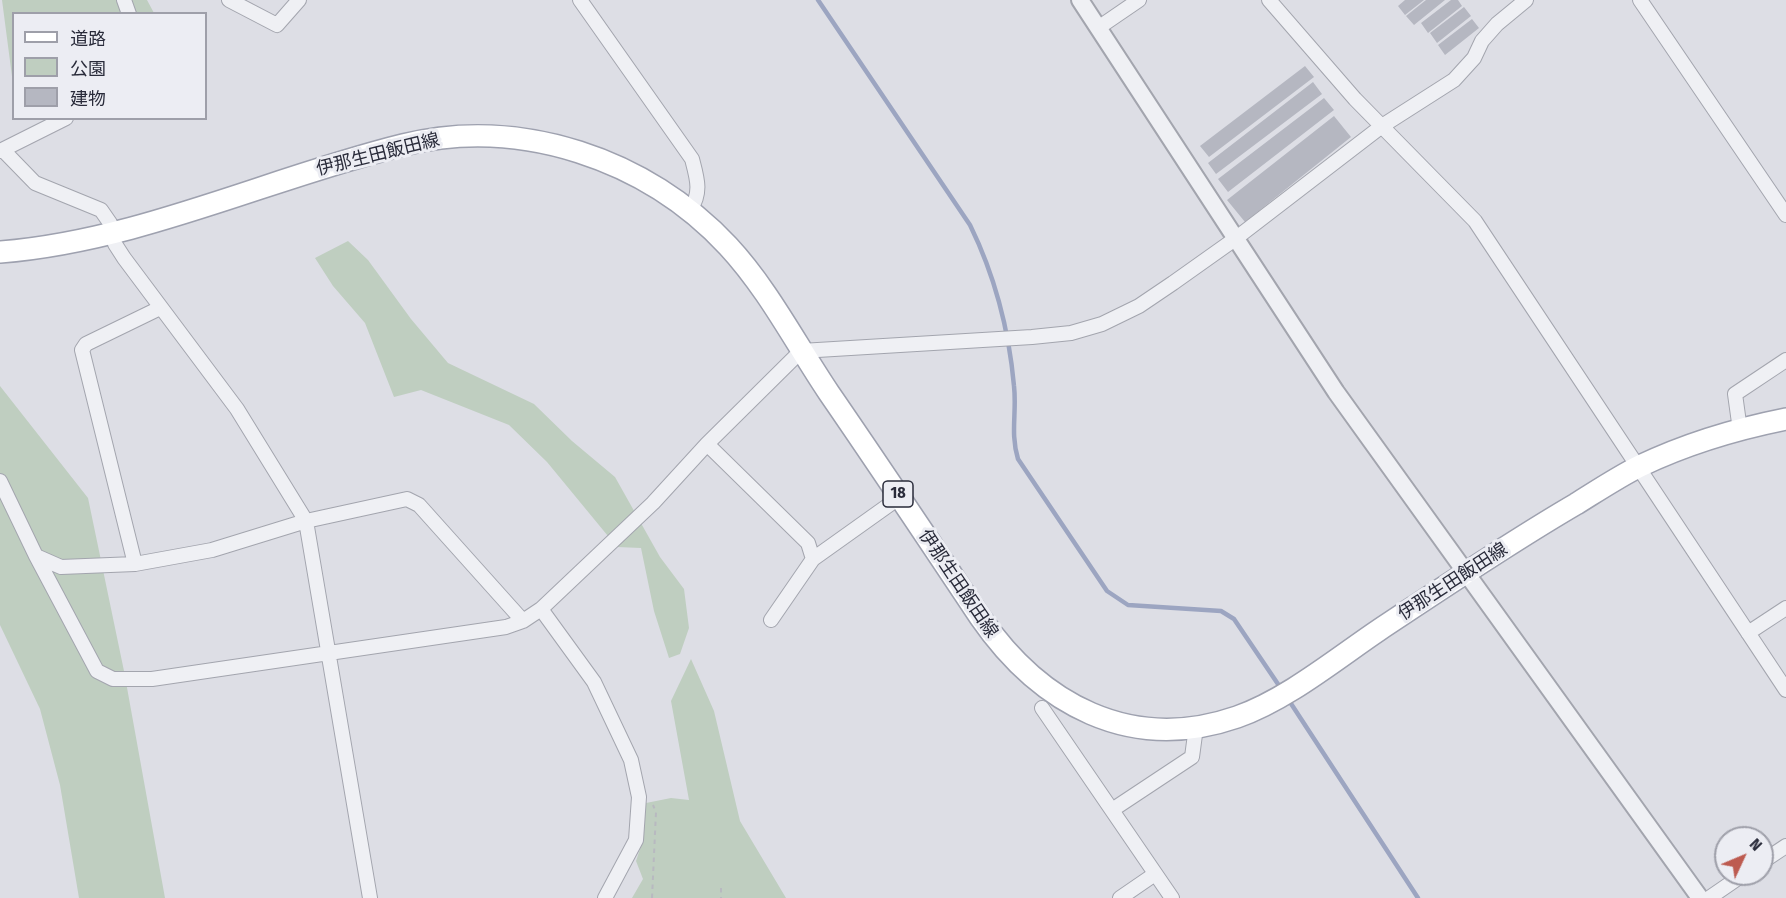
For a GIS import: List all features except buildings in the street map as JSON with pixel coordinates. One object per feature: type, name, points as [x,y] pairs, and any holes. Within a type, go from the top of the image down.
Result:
[{"type":"main road","name":"伊那生田飯田線","points":[[0,252],[62,244],[111,233],[405,144],[462,136],[527,140],[577,151],[639,177],[690,210],[729,247],[772,305],[995,639],[1040,686],[1084,711],[1106,720],[1148,728],[1196,727],[1236,718],[1272,701],[1464,574],[1638,467],[1679,449],[1740,430],[1786,419]]},
{"type":"street","points":[[229,0],[277,25],[299,0]]},
{"type":"street","points":[[580,0],[692,159],[698,199],[690,210]]},
{"type":"street","points":[[1080,0],[1336,392],[1464,574],[1700,898]]},
{"type":"street","points":[[1098,28],[1139,0]]},
{"type":"street","points":[[1269,0],[1355,99],[1475,221],[1786,690]]},
{"type":"street","points":[[0,481],[36,556],[97,671],[105,676],[152,679],[327,651],[506,627],[523,621],[540,609],[653,503],[707,444],[801,351],[1071,333],[1102,324],[1138,306],[1235,239],[1382,126],[1454,80],[1474,58],[1482,41],[1497,24],[1526,0]]},
{"type":"street","points":[[1640,0],[1786,215]]},
{"type":"street","points":[[62,120],[2,151],[35,183],[101,210],[110,223],[111,233],[120,251],[237,409],[306,521],[370,898]]},
{"type":"street","points":[[135,564],[82,350],[86,344],[160,308]]},
{"type":"street","points":[[1740,430],[1735,394],[1786,360]]},
{"type":"street","points":[[707,444],[808,543],[813,559]]},
{"type":"street","points":[[771,620],[813,559],[900,497]]},
{"type":"street","points":[[36,556],[61,567],[135,564],[212,550],[306,521],[407,498],[419,505],[523,621]]},
{"type":"street","points":[[1748,633],[1786,608]]},
{"type":"street","points":[[540,609],[594,682],[631,760],[639,797],[636,840],[605,898]]},
{"type":"street","points":[[1042,708],[1172,898]]},
{"type":"street","points":[[1112,810],[1192,757],[1196,727]]},
{"type":"street","points":[[1120,898],[1155,874]]},
{"type":"street","points":[[1708,898],[1726,886]]},
{"type":"path","points":[[721,888],[722,898]]},
{"type":"green space","points":[[2,0],[147,0],[153,12],[12,12],[12,76]]},
{"type":"green space","points":[[348,241],[368,260],[411,319],[448,363],[534,404],[572,441],[615,477],[660,557],[684,589],[689,628],[680,654],[669,658],[654,611],[641,548],[617,547],[547,462],[509,425],[421,390],[394,397],[365,323],[333,286],[315,258]]},
{"type":"green space","points":[[0,386],[88,498],[124,671],[165,898],[79,898],[60,785],[40,709],[0,625]]},
{"type":"green space","points":[[691,659],[714,711],[740,821],[786,898],[632,898],[643,879],[636,861],[642,843],[646,803],[671,798],[689,800],[671,701]]},
{"type":"waterway","points":[[818,0],[970,225],[979,244],[999,303],[1012,365],[1015,396],[1014,440],[1018,459],[1107,591],[1128,605],[1221,611],[1234,619],[1282,690]]},
{"type":"waterway","points":[[1288,699],[1418,898]]}]
